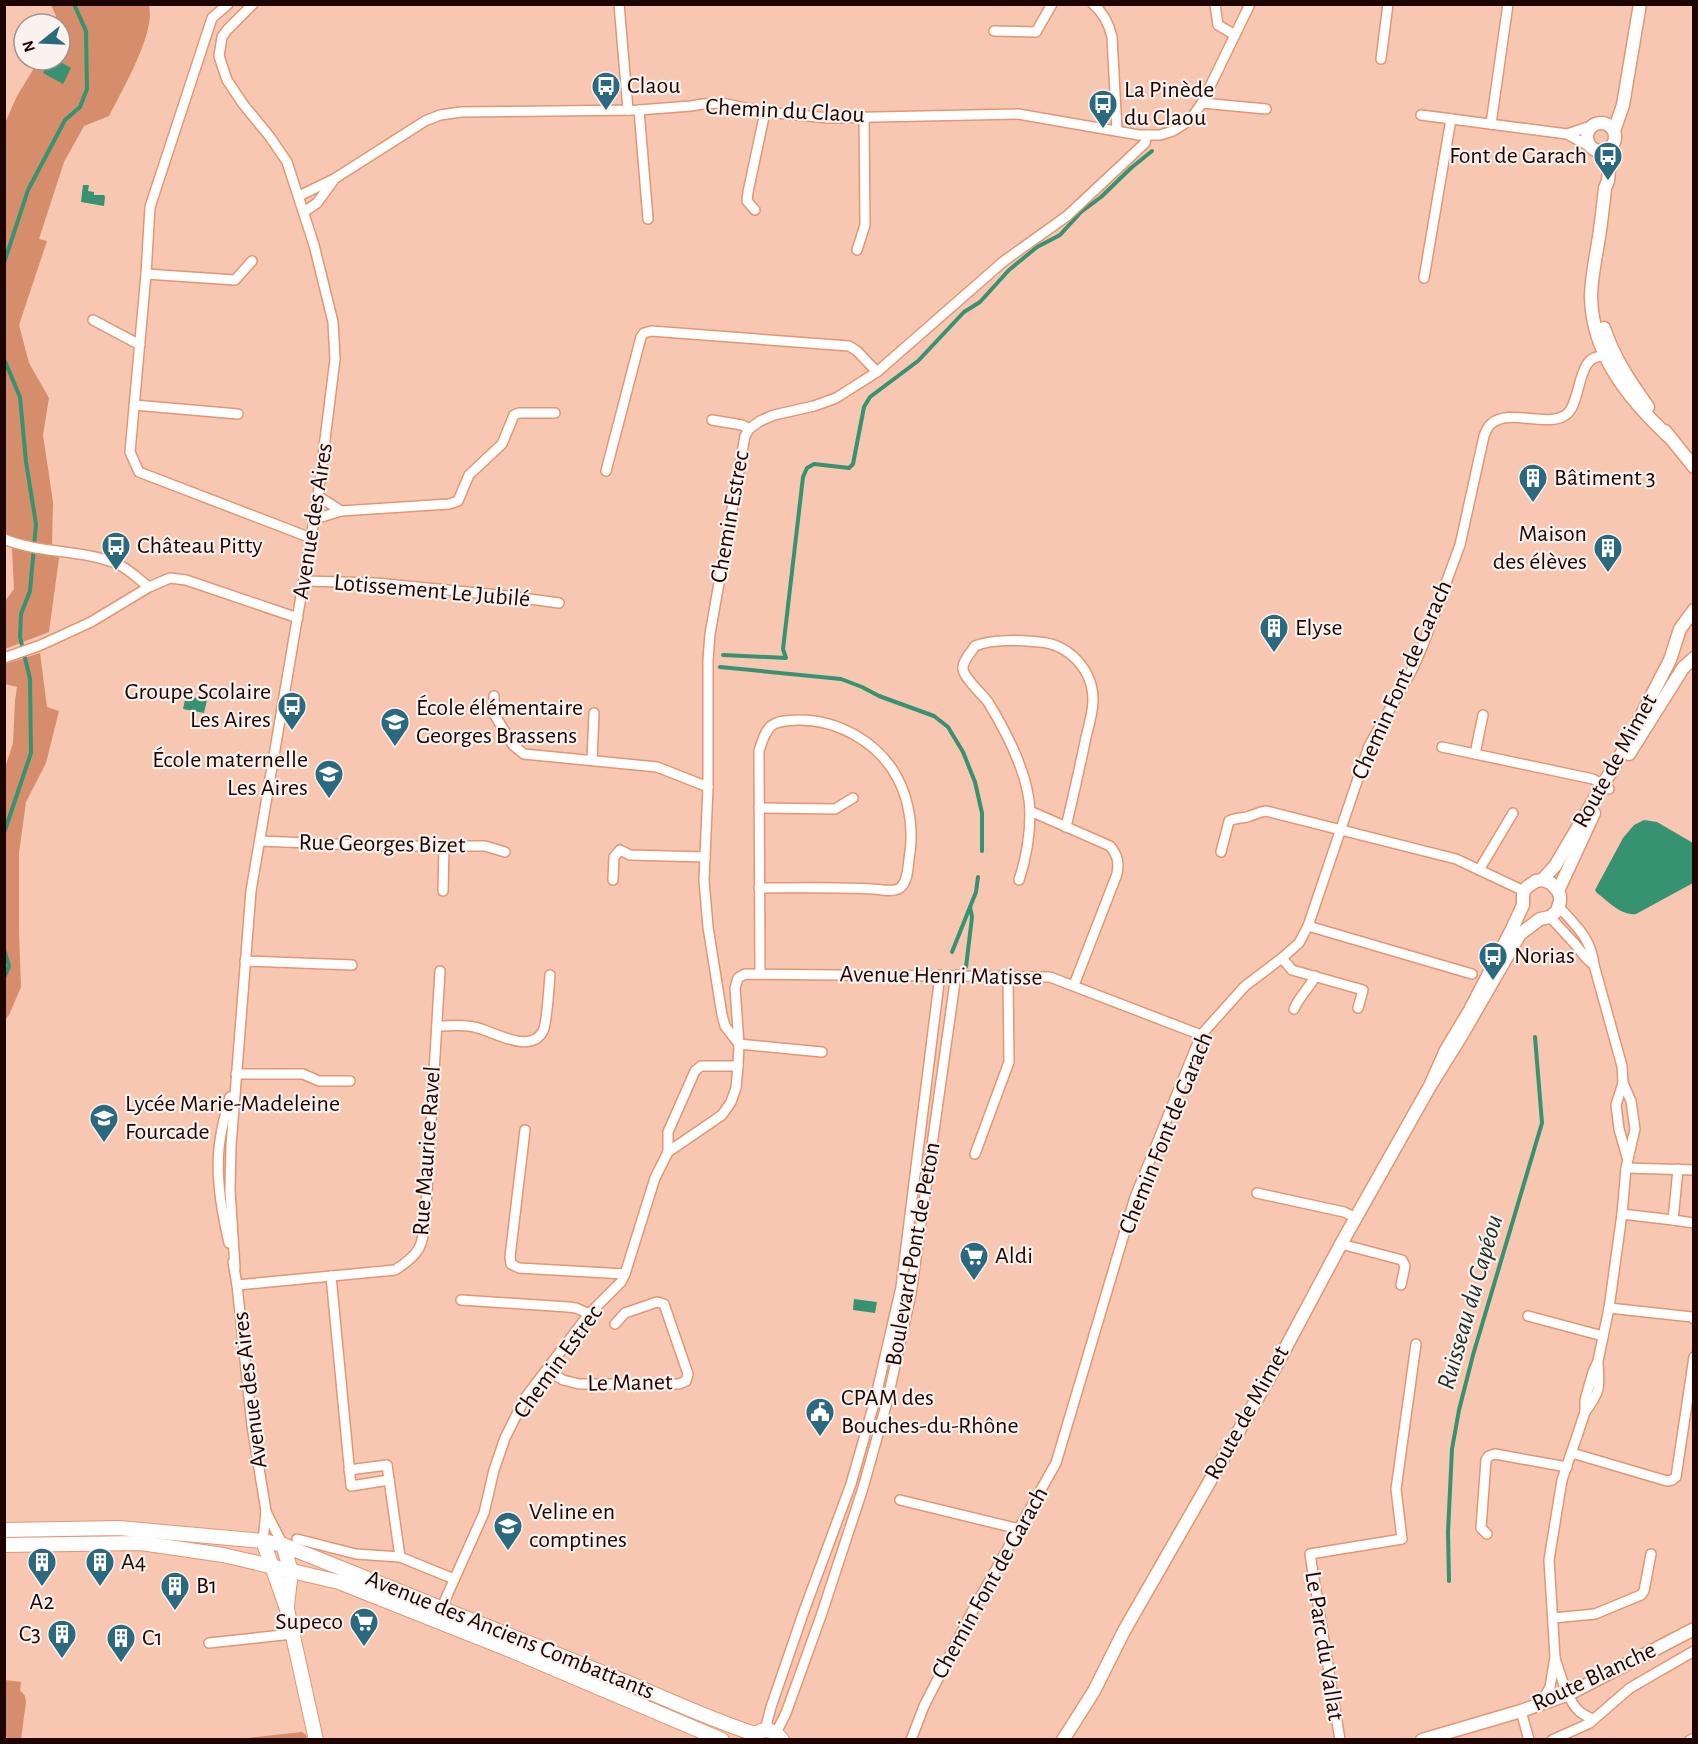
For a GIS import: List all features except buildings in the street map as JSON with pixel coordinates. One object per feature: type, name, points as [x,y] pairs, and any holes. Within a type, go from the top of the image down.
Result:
[{"type":"main road","name":"Avenue des Anciens Combattants","points":[[4,1530],[119,1528],[263,1541],[283,1545],[658,1695],[717,1721],[766,1735]]},
{"type":"main road","points":[[233,1557],[247,1552],[263,1541],[287,1609],[316,1740]]},
{"type":"main road","name":"Avenue des Anciens Combattants","points":[[4,1545],[141,1543],[233,1557],[339,1582],[420,1613],[722,1740]]},
{"type":"main road","points":[[283,1545],[291,1570],[287,1609]]},
{"type":"main road","points":[[277,1582],[299,1564],[315,1558]]},
{"type":"street","points":[[228,4],[212,18],[150,207],[130,452],[139,472],[311,538]]},
{"type":"street","name":"Avenue des Aires","points":[[253,4],[226,30],[222,37],[219,56],[227,80],[287,162],[304,212],[333,322],[335,359],[315,519],[251,891],[231,1146],[230,1190],[235,1268],[252,1426],[266,1511],[263,1541]]},
{"type":"street","points":[[619,4],[628,110]]},
{"type":"street","points":[[994,31],[1036,32],[1052,4]]},
{"type":"street","points":[[1093,4],[1109,24],[1117,131]]},
{"type":"street","points":[[1215,4],[1218,26],[1235,35]]},
{"type":"street","name":"Chemin du Claou","points":[[299,196],[334,180],[425,121],[440,115],[461,112],[639,110],[722,103],[765,112],[829,118],[1018,114],[1117,131],[1160,135],[1173,131],[1190,120],[1202,104],[1250,4]]},
{"type":"street","points":[[1381,59],[1388,4]]},
{"type":"street","points":[[1491,124],[1508,4]]},
{"type":"street","points":[[1640,4],[1623,105],[1614,131],[1615,140],[1611,147],[1591,298],[1605,357],[1629,396],[1668,436]]},
{"type":"street","points":[[1605,188],[1601,168],[1593,148],[1588,144],[1586,135],[1595,124],[1613,110],[1625,94]]},
{"type":"street","points":[[1202,104],[1266,109]]},
{"type":"street","points":[[639,110],[648,219]]},
{"type":"street","points":[[755,210],[747,201],[765,112]]},
{"type":"street","points":[[1420,116],[1567,134],[1593,148],[1604,151],[1611,147]]},
{"type":"street","points":[[857,250],[866,225],[864,117]]},
{"type":"street","points":[[1424,278],[1450,119]]},
{"type":"street","points":[[1567,134],[1595,124],[1609,124],[1614,131]]},
{"type":"street","name":"Chemin Estrec","points":[[668,1152],[722,1115],[731,1102],[736,1088],[738,1044],[725,1026],[722,1015],[708,927],[704,880],[708,787],[708,660],[710,634],[742,444],[749,429],[774,415],[814,406],[836,398],[877,372],[1004,261],[1066,216],[1145,143],[1147,135]]},
{"type":"street","name":"Chemin du Claou","points":[[304,212],[317,203],[334,180]]},
{"type":"street","points":[[146,274],[235,280],[252,261]]},
{"type":"street","points":[[1592,280],[1602,321],[1614,355],[1625,375],[1694,469]]},
{"type":"street","points":[[93,320],[140,345]]},
{"type":"street","points":[[606,471],[641,337],[644,333],[651,331],[849,346],[877,372]]},
{"type":"street","name":"Chemin Font de Garach","points":[[911,1740],[924,1706],[972,1612],[1056,1463],[1135,1197],[1201,1035],[1245,986],[1299,943],[1308,926],[1369,746],[1413,668],[1460,544],[1484,436],[1489,425],[1507,418],[1562,417],[1567,414],[1576,398],[1585,368],[1592,358],[1605,357]]},
{"type":"street","points":[[134,405],[238,414]]},
{"type":"street","points":[[315,519],[341,511],[449,504],[458,501],[469,475],[502,444],[514,416],[519,413],[555,413]]},
{"type":"street","points":[[712,420],[742,424],[749,429]]},
{"type":"street","points":[[318,496],[341,511]]},
{"type":"street","points":[[4,539],[34,548],[76,553],[117,564],[149,587]]},
{"type":"street","points":[[4,658],[41,645],[91,622],[149,587],[170,578],[186,580],[298,618]]},
{"type":"street","name":"Lotissement Le Jubilé","points":[[305,581],[376,583],[559,603]]},
{"type":"street","name":"Route de Mimet","points":[[1063,1740],[1094,1690],[1124,1631],[1276,1364],[1430,1086],[1520,934],[1559,907],[1558,891],[1566,872],[1579,849],[1623,751],[1670,660],[1685,621],[1694,610]]},
{"type":"street","name":"Route de Mimet","points":[[1430,1086],[1446,1050],[1470,1010],[1512,929],[1523,905],[1524,891],[1531,883],[1542,880],[1555,866],[1683,668],[1694,656],[1684,651],[1679,644],[1678,636]]},
{"type":"street","points":[[1019,880],[1025,860],[1030,811],[1026,787],[1004,728],[984,696],[962,669],[975,646],[982,643],[1045,642],[1060,647],[1084,668],[1090,680],[1094,702],[1066,827]]},
{"type":"street","points":[[494,696],[494,714],[513,745],[524,754],[657,767],[708,787]]},
{"type":"street","points":[[592,760],[594,713]]},
{"type":"street","points":[[1475,754],[1483,715]]},
{"type":"street","points":[[759,888],[893,891],[901,887],[906,879],[911,846],[909,811],[898,779],[880,753],[862,739],[843,729],[807,720],[778,722],[770,727],[763,737],[759,750],[759,888],[760,974]]},
{"type":"street","points":[[1442,747],[1593,779],[1606,788]]},
{"type":"street","points":[[759,808],[835,809],[853,798]]},
{"type":"street","points":[[1030,811],[1110,846],[1116,853],[1119,863],[1117,874],[1074,985]]},
{"type":"street","points":[[1221,852],[1229,821],[1266,811],[1456,859],[1524,891]]},
{"type":"street","points":[[1479,870],[1513,813]]},
{"type":"street","name":"Rue Georges Bizet","points":[[260,841],[382,846],[485,846],[504,852]]},
{"type":"street","points":[[443,891],[444,846]]},
{"type":"street","points":[[613,880],[614,857],[620,850],[630,855],[705,857]]},
{"type":"street","points":[[1542,880],[1551,883],[1558,891]]},
{"type":"street","points":[[1523,905],[1529,915],[1545,918],[1575,944],[1594,965]]},
{"type":"street","points":[[1540,1705],[1550,1687],[1555,1657],[1549,1560],[1562,1480],[1585,1412],[1597,1396],[1600,1384],[1598,1360],[1609,1308],[1627,1164],[1635,1129],[1631,1101],[1623,1083],[1622,1066],[1594,965],[1593,951],[1586,938],[1559,907]]},
{"type":"street","points":[[1308,926],[1472,974]]},
{"type":"street","points":[[1282,958],[1292,970],[1363,990],[1358,1008]]},
{"type":"street","points":[[245,962],[352,964]]},
{"type":"street","name":"Rue Maurice Ravel","points":[[237,1285],[395,1270],[410,1260],[422,1246],[440,971]]},
{"type":"street","name":"Avenue Henri Matisse","points":[[738,1044],[735,988],[738,978],[745,974],[1050,977],[1201,1035]]},
{"type":"street","points":[[437,1026],[475,1026],[511,1041],[530,1041],[544,1030],[550,975]]},
{"type":"street","name":"Boulevard Pont de Peton","points":[[766,1735],[771,1707],[851,1484],[875,1400],[901,1287],[940,975]]},
{"type":"street","name":"Boulevard Pont de Peton","points":[[766,1735],[786,1713],[825,1606],[863,1488],[886,1402],[911,1294],[956,975]]},
{"type":"street","points":[[975,1154],[1009,1062],[1008,976]]},
{"type":"street","points":[[1294,1009],[1299,996],[1311,984],[1315,976]]},
{"type":"street","points":[[738,1044],[822,1052]]},
{"type":"street","name":"Chemin Estrec","points":[[441,1609],[484,1513],[494,1470],[505,1438],[525,1398],[589,1314],[621,1282],[625,1274],[655,1178],[668,1152],[668,1132],[695,1071],[701,1066],[738,1066]]},
{"type":"street","points":[[236,1074],[303,1074],[319,1081],[350,1082]]},
{"type":"street","points":[[1623,1083],[1616,1105],[1627,1164]]},
{"type":"street","points":[[1619,1129],[1635,1129]]},
{"type":"street","points":[[525,1130],[511,1264],[519,1268],[625,1274]]},
{"type":"street","points":[[1627,1164],[1694,1170]]},
{"type":"street","points":[[1673,1220],[1678,1169]]},
{"type":"street","points":[[1257,1193],[1344,1212],[1356,1218]]},
{"type":"street","points":[[1622,1214],[1694,1223]]},
{"type":"street","points":[[1341,1244],[1402,1260],[1405,1266],[1401,1285]]},
{"type":"street","points":[[331,1276],[351,1486],[389,1480]]},
{"type":"street","points":[[461,1300],[568,1307],[589,1314]]},
{"type":"street","name":"Le Manet","points":[[547,1370],[563,1380],[579,1384],[679,1384],[686,1381],[688,1374],[664,1304],[657,1302],[625,1313],[615,1324]]},
{"type":"street","points":[[1609,1308],[1694,1319]]},
{"type":"street","points":[[1528,1316],[1603,1336]]},
{"type":"street","name":"Le Parc du Vallat","points":[[1340,1740],[1310,1554],[1402,1539],[1396,1489],[1416,1344]]},
{"type":"street","points":[[1572,1453],[1666,1481],[1676,1477],[1694,1357]]},
{"type":"street","points":[[1487,1534],[1481,1527],[1486,1460],[1489,1456],[1495,1454],[1567,1467]]},
{"type":"street","points":[[350,1470],[387,1465],[400,1553]]},
{"type":"street","points":[[900,1500],[1019,1529]]},
{"type":"street","name":"Avenue des Aires","points":[[266,1511],[283,1545]]},
{"type":"street","points":[[263,1541],[276,1531]]},
{"type":"street","points":[[297,1539],[356,1554],[400,1553],[454,1579]]},
{"type":"street","points":[[1553,1618],[1595,1614],[1641,1595],[1644,1592],[1651,1554]]},
{"type":"street","name":"Route Blanche","points":[[1422,1740],[1521,1711],[1569,1694],[1694,1629]]},
{"type":"street","points":[[209,1643],[292,1634]]},
{"type":"street","points":[[1552,1740],[1590,1723],[1630,1689],[1694,1651]]},
{"type":"street","points":[[1555,1657],[1572,1702],[1580,1712],[1593,1720]]},
{"type":"street","points":[[1521,1711],[1529,1740]]},
{"type":"shaded area","points":[[51,5],[149,5],[150,17],[143,46],[109,116],[84,126],[64,162],[39,239],[47,241],[19,325],[29,363],[49,398],[43,435],[53,502],[52,545],[59,558],[49,632],[5,649],[5,601],[14,589],[12,549],[5,533],[5,123],[17,96],[32,72],[72,72],[72,12],[54,12]]},
{"type":"shaded area","points":[[43,72],[69,72],[63,84]]},
{"type":"shaded area","points":[[83,185],[89,185],[88,191],[94,192],[94,195],[104,195],[104,206],[81,202]]},
{"type":"shaded area","points":[[40,653],[47,707],[59,711],[46,763],[26,802],[19,853],[21,987],[5,1020],[4,771],[13,743],[17,687],[5,684],[5,664]]},
{"type":"shaded area","points":[[186,696],[207,700],[204,713],[183,709]]},
{"type":"shaded area","points":[[1644,820],[1657,822],[1693,843],[1693,883],[1636,914],[1630,914],[1615,907],[1595,890],[1623,838],[1634,825]]},
{"type":"shaded area","points":[[854,1299],[877,1302],[875,1313],[853,1310]]},
{"type":"shaded area","points":[[5,1680],[21,1682],[20,1690],[25,1696],[21,1739],[5,1739]]},
{"type":"shaded area","points":[[302,1732],[307,1739],[238,1739]]},
{"type":"waterway","points":[[4,263],[28,190],[65,120],[80,107],[87,89],[86,31],[74,4]]},
{"type":"waterway","points":[[723,655],[786,658],[783,649],[803,477],[807,468],[814,464],[849,468],[853,464],[864,407],[870,397],[918,361],[964,312],[980,302],[1009,270],[1037,247],[1060,235],[1081,212],[1152,151]]},
{"type":"waterway","points":[[4,359],[20,397],[26,462],[36,524],[30,591],[21,614],[20,637],[30,679],[31,753],[4,833]]},
{"type":"waterway","points":[[720,667],[841,679],[934,716],[948,727],[963,752],[975,782],[982,813],[982,851]]},
{"type":"waterway","points":[[952,952],[976,892],[978,877]]},
{"type":"waterway","points":[[966,967],[972,917],[970,907]]},
{"type":"waterway","points":[[4,949],[9,966],[4,978]]},
{"type":"waterway","name":"Ruisseau du Capéou","points":[[1449,1581],[1448,1532],[1452,1449],[1459,1410],[1473,1355],[1542,1123],[1535,1037]]},
{"type":"place","name":"Claou","points":[[606,112]]},
{"type":"place","name":"La Pinède du Claou","points":[[1103,130]]},
{"type":"place","name":"Font de Garach","points":[[1608,182]]},
{"type":"place","name":"Bâtiment 3","points":[[1533,504]]},
{"type":"place","name":"Château Pitty","points":[[116,572]]},
{"type":"place","name":"Maison des élèves","points":[[1608,574]]},
{"type":"place","name":"Elyse","points":[[1274,654]]},
{"type":"place","name":"Groupe Scolaire Les Aires","points":[[292,732]]},
{"type":"place","name":"École élémentaire Georges Brassens","points":[[395,748]]},
{"type":"place","name":"École maternelle Les Aires","points":[[329,800]]},
{"type":"place","name":"Norias","points":[[1493,982]]},
{"type":"place","name":"Lycée Marie-Madeleine Fourcade","points":[[104,1144]]},
{"type":"place","name":"Aldi","points":[[974,1282]]},
{"type":"place","name":"CPAM des Bouches-du-Rhône","points":[[820,1438]]},
{"type":"place","name":"Veline en comptines","points":[[508,1552]]},
{"type":"place","name":"A2","points":[[42,1588]]},
{"type":"place","name":"A4","points":[[100,1588]]},
{"type":"place","name":"B1","points":[[175,1612]]},
{"type":"place","name":"Supeco","points":[[364,1648]]},
{"type":"place","name":"C3","points":[[62,1660]]},
{"type":"place","name":"C1","points":[[121,1664]]}]
